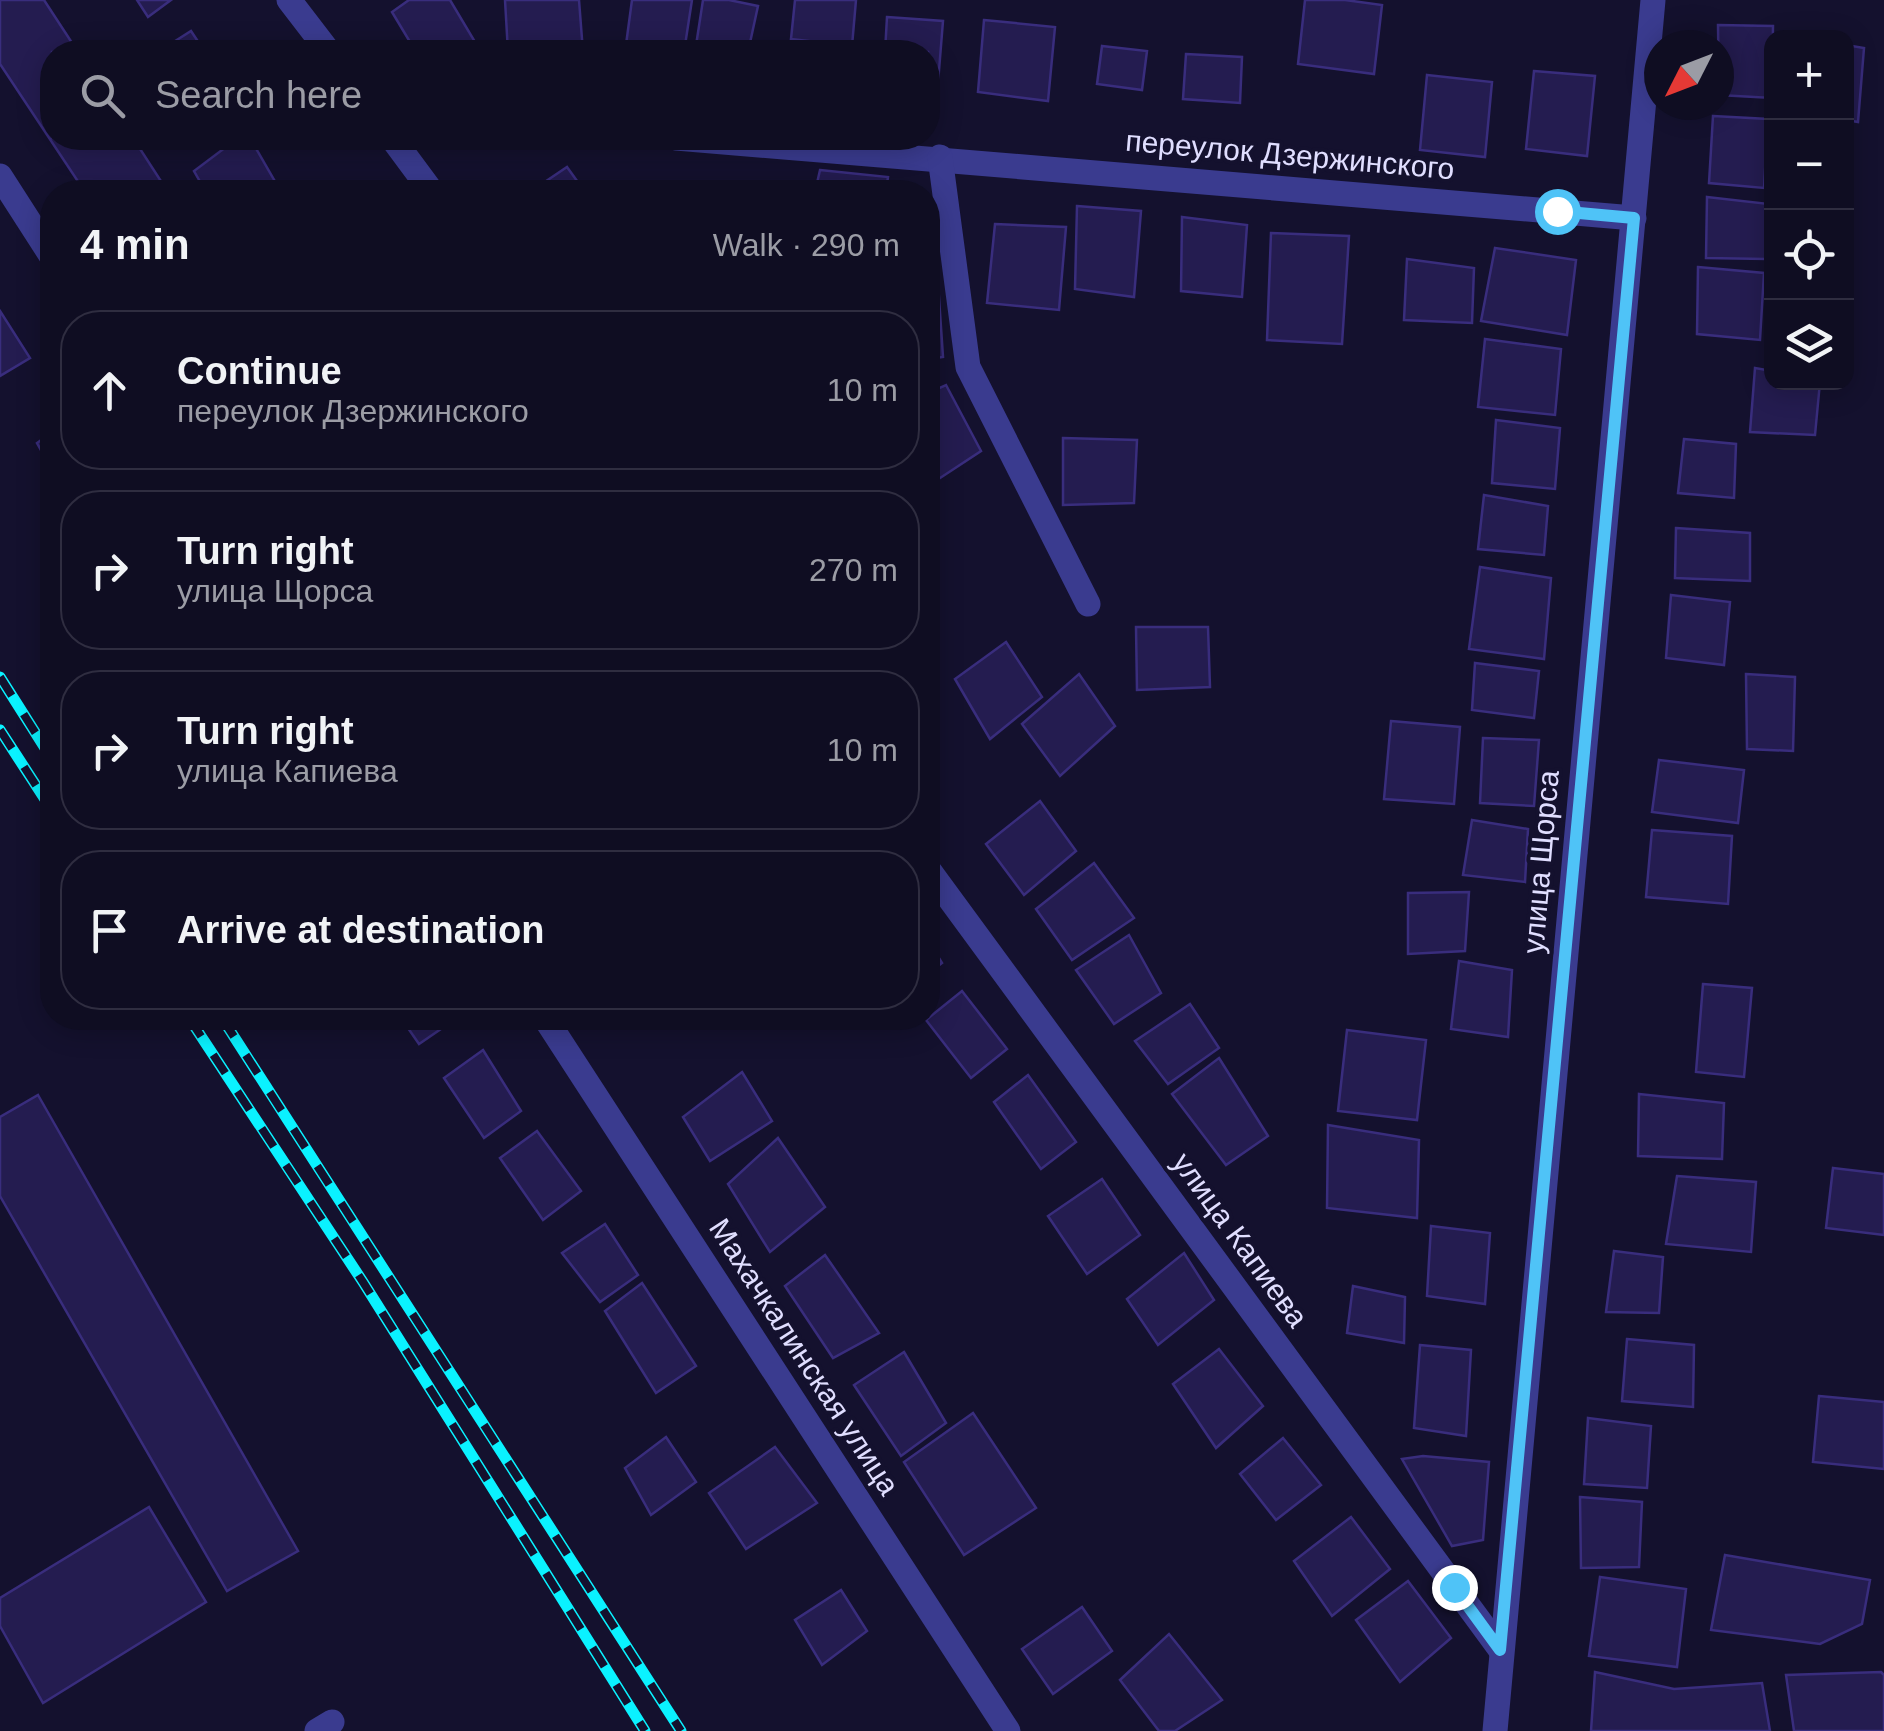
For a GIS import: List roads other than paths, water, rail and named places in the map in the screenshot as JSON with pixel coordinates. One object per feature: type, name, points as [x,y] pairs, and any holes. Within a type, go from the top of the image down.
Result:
[{"type":"street","points":[[289,0],[319,40]]},
{"type":"street","name":"улица Щорса","points":[[1494,1731],[1652,0]]},
{"type":"street","points":[[401,150],[423,180]]},
{"type":"street","name":"переулок Дзержинского","points":[[843,150],[1634,218]]},
{"type":"street","points":[[940,157],[968,367],[1088,604]]},
{"type":"street","points":[[0,176],[40,238]]},
{"type":"street","name":"улица Капиева","points":[[940,884],[1500,1650]]},
{"type":"street","name":"Махачкалинская улица","points":[[553,1030],[1008,1731]]},
{"type":"railway","points":[[0,677],[40,740]]},
{"type":"railway","points":[[0,730],[40,792]]},
{"type":"railway","points":[[197,1030],[363,1282],[645,1731]]},
{"type":"railway","points":[[230,1030],[681,1731]]}]
